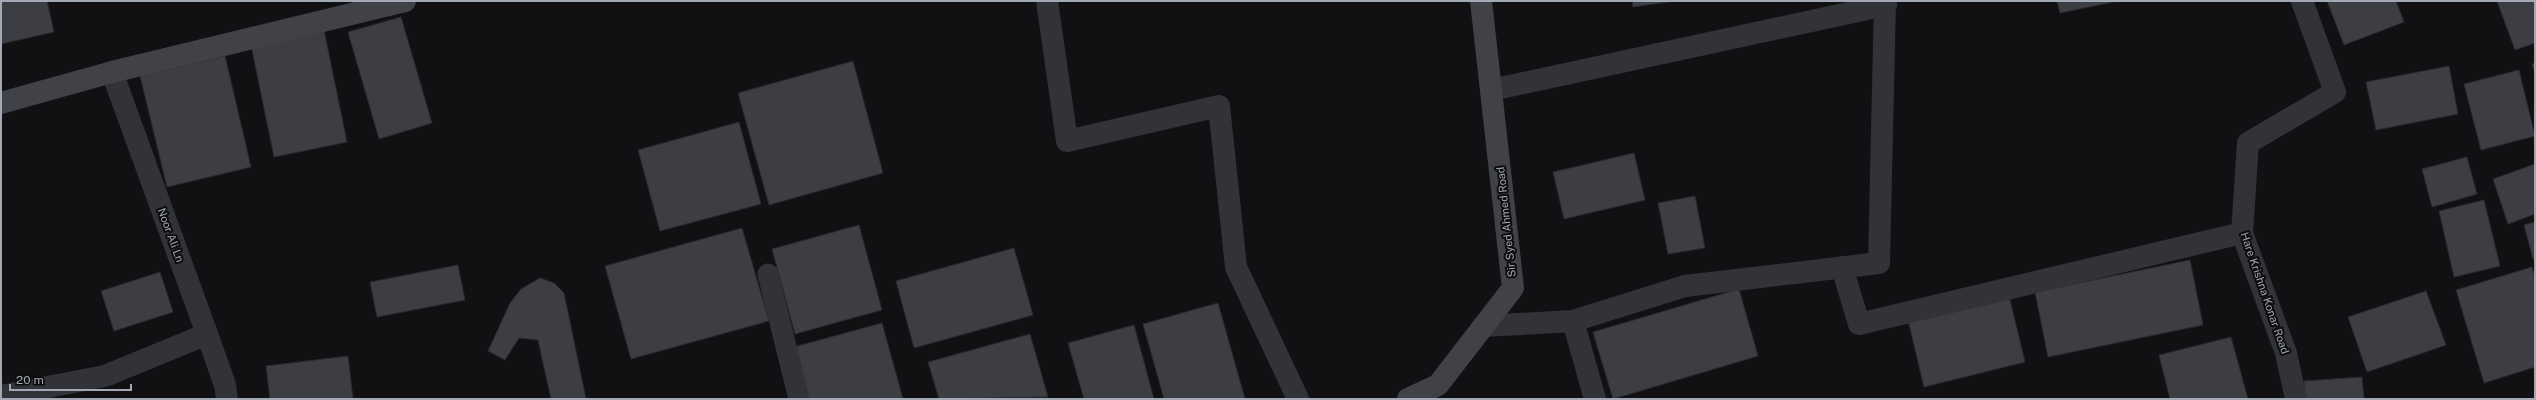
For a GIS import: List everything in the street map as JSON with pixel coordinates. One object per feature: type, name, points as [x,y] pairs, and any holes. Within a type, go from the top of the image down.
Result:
[{"type":"street","points":[[1,103],[112,72],[405,1]]},
{"type":"street","points":[[1047,1],[1067,142],[1219,106],[1236,267],[1298,399]]},
{"type":"street","name":"Sir Syed Ahmed Road","points":[[1408,399],[1438,385],[1513,288],[1481,1]]},
{"type":"street","name":"Hare Krishna Konar Road","points":[[2296,399],[2286,352],[2242,232],[2248,143],[2334,92],[2302,1]]},
{"type":"street","points":[[1483,326],[1573,321],[1685,286],[1879,263],[1885,3],[1491,90]]},
{"type":"street","name":"Noor Ali Ln","points":[[112,72],[207,334],[225,385],[228,399]]},
{"type":"street","points":[[1842,267],[1859,324],[2242,232]]},
{"type":"street","points":[[1573,321],[1595,399]]},
{"type":"street","points":[[1,396],[105,376],[207,334]]},
{"type":"lane","points":[[768,274],[799,399]]},
{"type":"building","points":[[1,1],[47,1],[54,32],[1,44]]},
{"type":"building","points":[[1632,1],[1675,1],[1633,7]]},
{"type":"building","points":[[2057,1],[2118,1],[2060,13]]},
{"type":"building","points":[[2327,1],[2396,1],[2404,22],[2344,45]]},
{"type":"building","points":[[2497,1],[2535,1],[2535,43],[2515,50]]},
{"type":"building","points":[[401,17],[432,123],[379,139],[348,32]]},
{"type":"building","points":[[324,30],[347,142],[274,157],[251,45]]},
{"type":"building","points":[[225,56],[251,167],[167,187],[140,76]]},
{"type":"building","points":[[853,61],[883,173],[769,205],[738,93]]},
{"type":"building","points":[[2535,63],[2535,73],[2532,64]]},
{"type":"building","points":[[2449,66],[2458,114],[2376,130],[2366,82]]},
{"type":"building","points":[[2519,70],[2535,136],[2481,150],[2464,84]]},
{"type":"building","points":[[739,122],[761,204],[660,231],[638,150]]},
{"type":"building","points":[[1634,153],[1645,200],[1564,219],[1553,172]]},
{"type":"building","points":[[2467,157],[2477,194],[2432,207],[2422,169]]},
{"type":"building","points":[[2535,164],[2535,214],[2508,224],[2493,179]]},
{"type":"building","points":[[1695,196],[1705,248],[1668,254],[1658,203]]},
{"type":"building","points":[[2484,200],[2500,266],[2454,277],[2439,211]]},
{"type":"building","points":[[2535,222],[2535,259],[2533,259],[2524,225]]},
{"type":"building","points":[[859,225],[882,310],[795,334],[772,249]]},
{"type":"building","points":[[742,228],[769,321],[631,359],[605,266]]},
{"type":"building","points":[[1014,248],[1033,315],[914,348],[896,281]]},
{"type":"building","points":[[2190,260],[2203,325],[2048,357],[2035,292]]},
{"type":"building","points":[[458,265],[465,300],[377,317],[370,282]]},
{"type":"building","points":[[2532,267],[2535,278],[2535,367],[2484,383],[2456,290]]},
{"type":"building","points":[[160,272],[173,312],[114,331],[101,291]]},
{"type":"building","points":[[540,278],[554,283],[564,293],[586,399],[551,399],[538,340],[519,338],[505,360],[488,351],[510,303],[521,289]]},
{"type":"building","points":[[1739,289],[1758,356],[1613,399],[1593,332]]},
{"type":"building","points":[[2426,291],[2446,345],[2367,372],[2348,317]]},
{"type":"building","points":[[2009,296],[2025,362],[1924,387],[1908,320]]},
{"type":"building","points":[[1218,303],[1245,399],[1164,399],[1143,324]]},
{"type":"building","points":[[882,323],[903,399],[804,399],[790,348]]},
{"type":"building","points":[[1134,325],[1154,399],[1084,399],[1068,343]]},
{"type":"building","points":[[1030,334],[1048,397],[939,399],[928,362]]},
{"type":"building","points":[[2231,337],[2248,399],[2170,399],[2159,355]]},
{"type":"building","points":[[348,356],[353,399],[270,399],[266,366]]},
{"type":"building","points":[[2362,377],[2364,399],[2305,399],[2304,381]]}]
